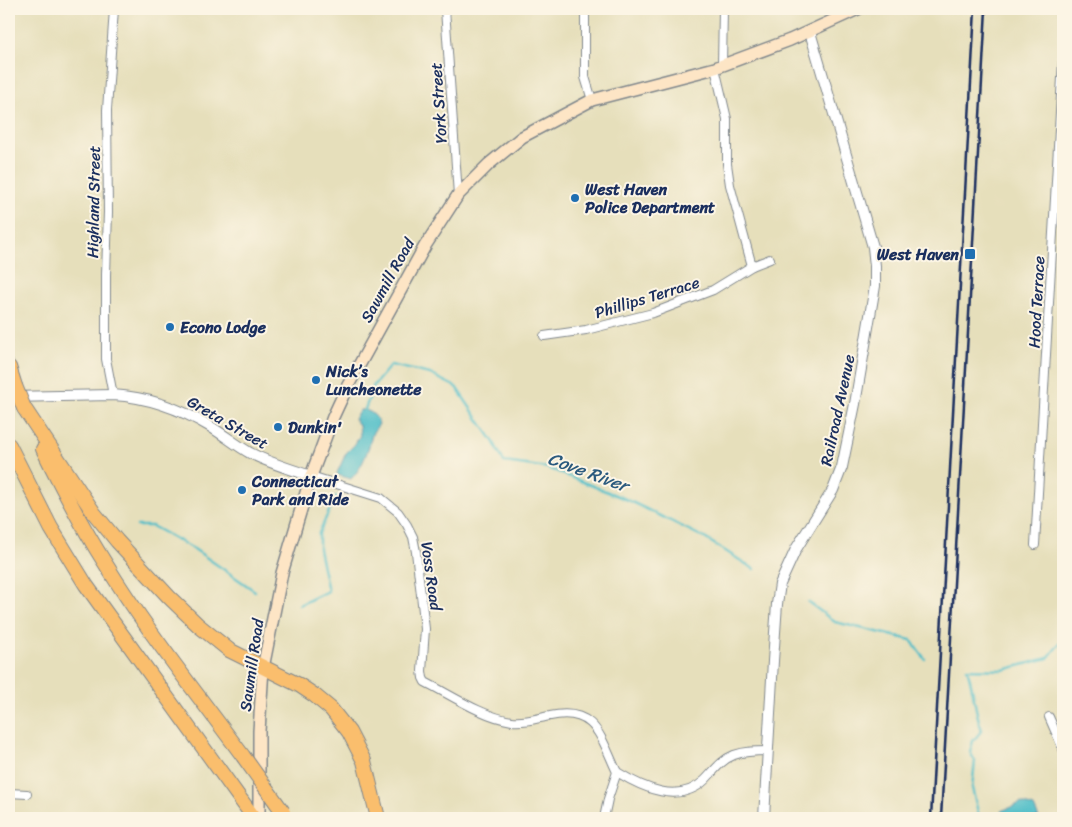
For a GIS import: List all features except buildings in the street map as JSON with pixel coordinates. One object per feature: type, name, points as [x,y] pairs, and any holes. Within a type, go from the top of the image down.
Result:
[{"type":"highway","points":[[9,367],[12,391],[94,513],[169,597],[198,625],[236,655],[299,685],[314,694],[331,709],[349,732],[364,761],[378,818]]},
{"type":"highway","points":[[24,408],[67,499],[106,565],[150,629],[286,815]]},
{"type":"highway","points":[[9,445],[47,520],[86,586],[254,818]]},
{"type":"main road","name":"Sawmill Road","points":[[259,818],[259,731],[263,668],[282,574],[311,476],[328,428],[346,389],[425,246],[458,195],[489,164],[522,137],[592,100],[718,67],[810,32],[858,9]]},
{"type":"street","name":"Highland Street","points":[[113,395],[106,359],[106,274],[108,212],[107,110],[114,9]]},
{"type":"street","name":"York Street","points":[[445,9],[458,195]]},
{"type":"street","points":[[585,9],[584,77],[592,100]]},
{"type":"street","points":[[723,9],[718,67],[727,119],[727,164],[730,185],[752,266]]},
{"type":"street","name":"Railroad Avenue","points":[[764,818],[772,661],[780,584],[791,558],[833,490],[842,467],[875,286],[873,247],[810,32]]},
{"type":"street","name":"Hood Terrace","points":[[1035,545],[1063,60]]},
{"type":"street","name":"Phillips Terrace","points":[[544,336],[586,330],[653,313],[713,290],[752,266],[770,259]]},
{"type":"street","name":"Greta Street","points":[[12,391],[128,396],[173,408],[212,427],[249,452],[267,461],[311,476]]},
{"type":"street","name":"Voss Road","points":[[311,476],[381,498],[398,512],[407,525],[413,537],[417,559],[425,629],[422,671],[422,678],[425,682],[484,712],[513,721],[524,721],[562,714],[581,716],[594,725],[617,772]]},
{"type":"street","points":[[1050,717],[1063,749]]},
{"type":"street","points":[[604,818],[617,772],[639,785],[653,790],[680,792],[692,789],[702,783],[719,765],[734,755],[745,752],[768,751]]},
{"type":"street","points":[[9,794],[28,794]]},
{"type":"water","points":[[360,410],[372,413],[379,424],[373,433],[362,464],[351,479],[337,473],[346,453],[355,444],[360,435],[359,425],[354,419]]},
{"type":"water","points":[[1021,803],[1034,807],[1039,818],[999,818],[1001,811]]},
{"type":"waterway","name":"Cove River","points":[[364,412],[374,385],[391,365],[430,374],[456,387],[493,441],[504,462],[548,468],[628,500],[703,537],[754,569]]},
{"type":"waterway","name":"Cove River","points":[[299,605],[328,591],[319,549],[319,533],[336,496]]},
{"type":"waterway","name":"Cove River","points":[[137,526],[152,526],[194,549],[255,591]]},
{"type":"waterway","name":"Cove River","points":[[808,602],[835,622],[911,640],[925,659]]},
{"type":"waterway","points":[[979,816],[972,788],[975,761],[970,752],[973,741],[982,730],[967,669],[1003,670],[1048,658],[1063,639]]},
{"type":"railway","points":[[931,818],[975,9]]},
{"type":"railway","points":[[941,818],[986,9]]},
{"type":"place","name":"West Haven Police Department","points":[[575,198]]},
{"type":"place","name":"West Haven","points":[[970,254]]},
{"type":"place","name":"Econo Lodge","points":[[170,327]]},
{"type":"place","name":"Nick’s Luncheonette","points":[[316,380]]},
{"type":"place","name":"Dunkin'","points":[[278,427]]},
{"type":"place","name":"Connecticut Park and Ride","points":[[242,490]]}]
